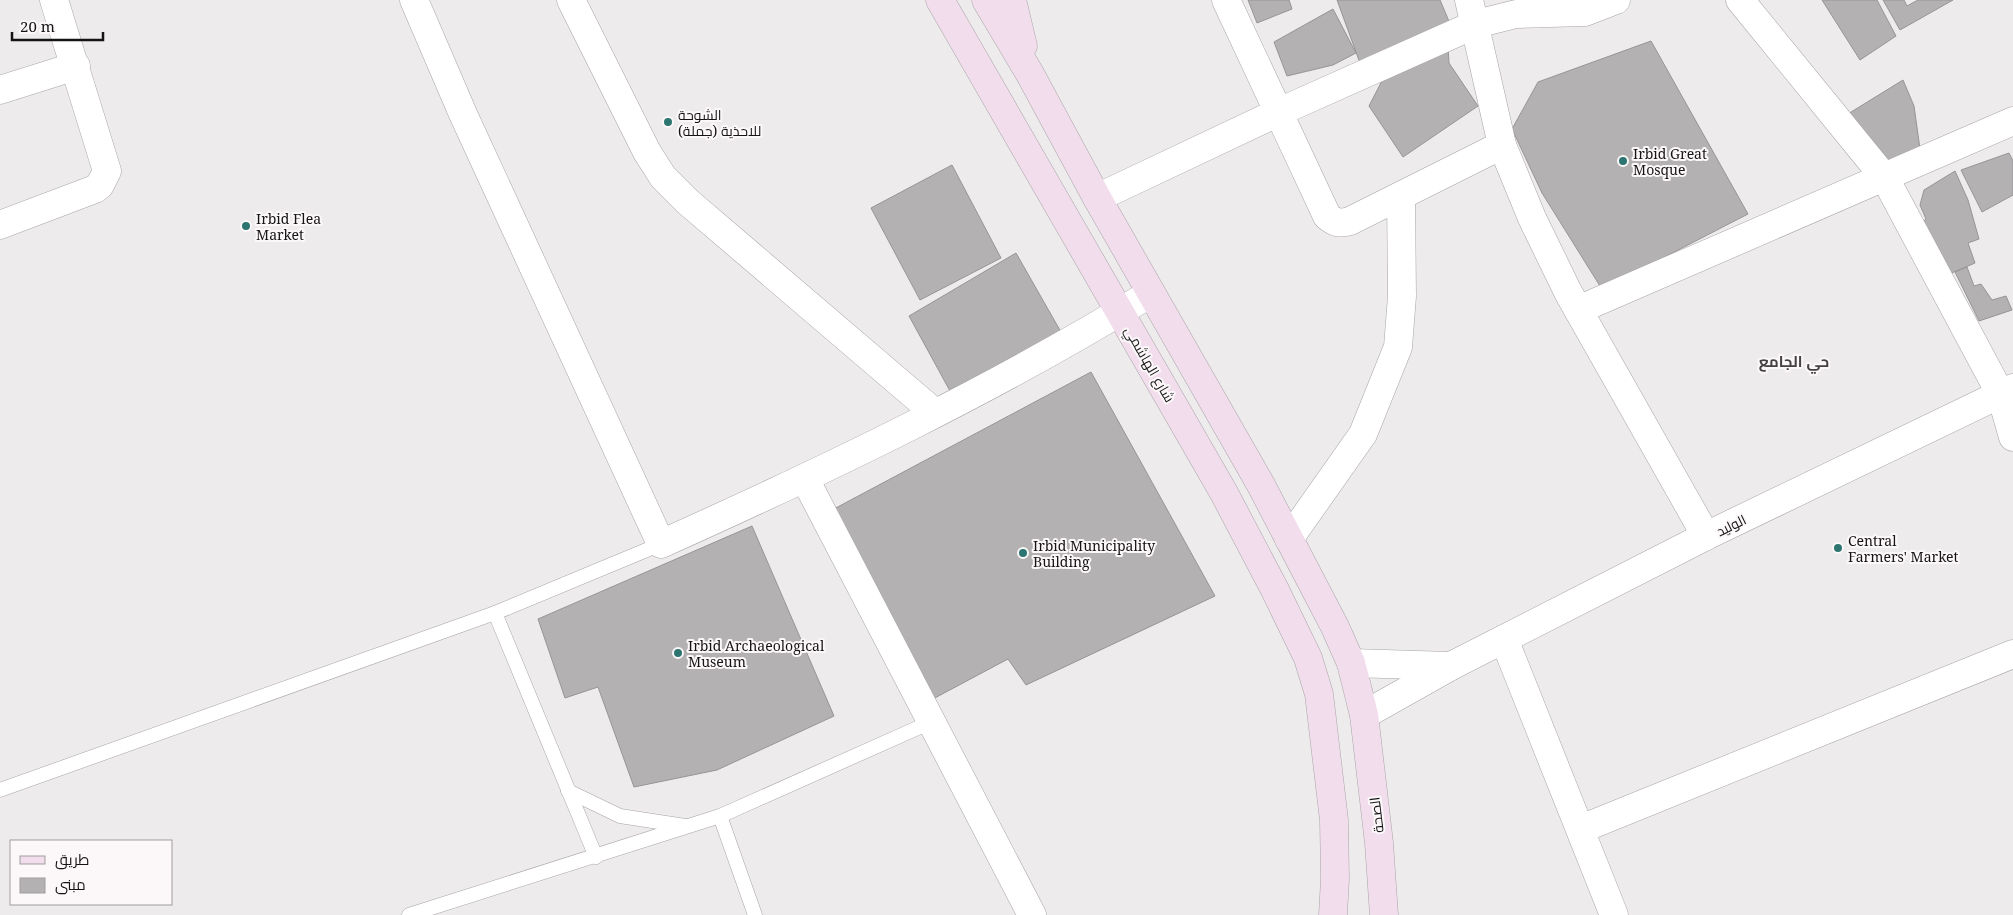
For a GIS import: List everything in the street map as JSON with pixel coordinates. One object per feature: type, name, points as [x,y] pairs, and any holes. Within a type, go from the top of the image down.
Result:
[{"type":"main road","name":"شارع الهاشمي","points":[[940,0],[1224,493],[1308,658],[1319,694],[1334,820],[1335,879],[1333,915]]},
{"type":"main road","points":[[986,0],[1030,74],[1097,198],[1261,485],[1335,627],[1351,662],[1364,715]]},
{"type":"main road","points":[[1012,0],[1030,74]]},
{"type":"main road","name":"الصحة","points":[[1364,715],[1383,886],[1384,915]]},
{"type":"street","points":[[0,225],[95,189],[104,179],[107,172],[105,160],[54,0]]},
{"type":"street","points":[[414,0],[463,114],[661,544],[805,479],[935,413],[1120,312],[1151,293]]},
{"type":"street","points":[[571,0],[647,152],[663,176],[688,202],[935,413]]},
{"type":"street","points":[[1226,0],[1327,216],[1333,222],[1341,224],[1350,221],[1502,145]]},
{"type":"street","points":[[1097,198],[1279,112],[1473,12],[1516,14],[1586,12],[1616,0]]},
{"type":"street","points":[[1740,0],[1885,178],[2007,392],[2013,437]]},
{"type":"street","points":[[1473,12],[1502,145],[1532,218],[1578,310],[1706,536]]},
{"type":"street","points":[[0,90],[76,66]]},
{"type":"street","points":[[1578,310],[2013,121]]},
{"type":"street","points":[[1289,539],[1363,434],[1398,347],[1402,296],[1401,196]]},
{"type":"street","name":"الوليد","points":[[1364,715],[1451,666],[1706,536],[2007,392]]},
{"type":"street","points":[[805,479],[1032,915]]},
{"type":"street","points":[[1504,639],[1614,915]]},
{"type":"street","points":[[1581,829],[2013,654]]},
{"type":"street","name":"الوليد","points":[[1351,662],[1451,666]]},
{"type":"lane","points":[[0,790],[495,613],[661,544]]},
{"type":"lane","points":[[495,613],[596,857]]},
{"type":"lane","points":[[409,915],[691,827],[720,816],[931,722]]},
{"type":"lane","points":[[568,790],[620,816],[691,827]]},
{"type":"lane","points":[[720,816],[755,915]]},
{"type":"building","points":[[1248,0],[1289,0],[1292,9],[1257,23]]},
{"type":"building","points":[[1337,0],[1440,0],[1451,26],[1360,63]]},
{"type":"building","points":[[1822,0],[1877,0],[1896,36],[1860,60]]},
{"type":"building","points":[[1883,0],[1904,0],[1907,6],[1918,0],[1953,0],[1900,30]]},
{"type":"building","points":[[1333,9],[1356,53],[1333,65],[1287,76],[1274,42]]},
{"type":"building","name":"Irbid Great Mosque","points":[[1651,41],[1748,214],[1620,280],[1600,286],[1542,193],[1512,129],[1538,82]]},
{"type":"building","points":[[1448,46],[1449,63],[1478,106],[1403,157],[1369,106],[1386,73]]},
{"type":"building","points":[[1903,80],[1914,106],[1921,156],[1892,164],[1843,117]]},
{"type":"building","points":[[2009,153],[2013,161],[2013,195],[1982,212],[1961,170]]},
{"type":"building","points":[[952,165],[1001,258],[920,300],[871,208]]},
{"type":"building","points":[[1955,171],[1968,200],[1979,239],[1968,243],[1975,263],[1947,275],[1920,225],[1926,219],[1920,205],[1924,190]]},
{"type":"building","points":[[1016,253],[1061,332],[950,391],[909,316]]},
{"type":"building","points":[[1967,267],[1974,286],[1981,284],[1992,300],[2006,296],[2012,310],[1979,321],[1955,272]]},
{"type":"building","name":"Irbid Municipality Building","points":[[1091,372],[1215,596],[1026,685],[1008,659],[931,700],[832,510]]},
{"type":"building","name":"Irbid Archaeological Museum","points":[[752,526],[834,716],[717,770],[634,787],[598,687],[565,698],[538,619]]},
{"type":"place","name":"الشوحة للاحذية (جملة)","points":[[668,122]]},
{"type":"place","name":"Irbid Great Mosque","points":[[1623,161]]},
{"type":"place","name":"Irbid Flea Market","points":[[246,226]]},
{"type":"place","name":"Central Farmers' Market","points":[[1838,548]]},
{"type":"place","name":"Irbid Municipality Building","points":[[1023,553]]},
{"type":"place","name":"Irbid Archaeological Museum","points":[[678,653]]},
{"type":"district","name":"حي الجامع","points":[[1794,361]]}]
